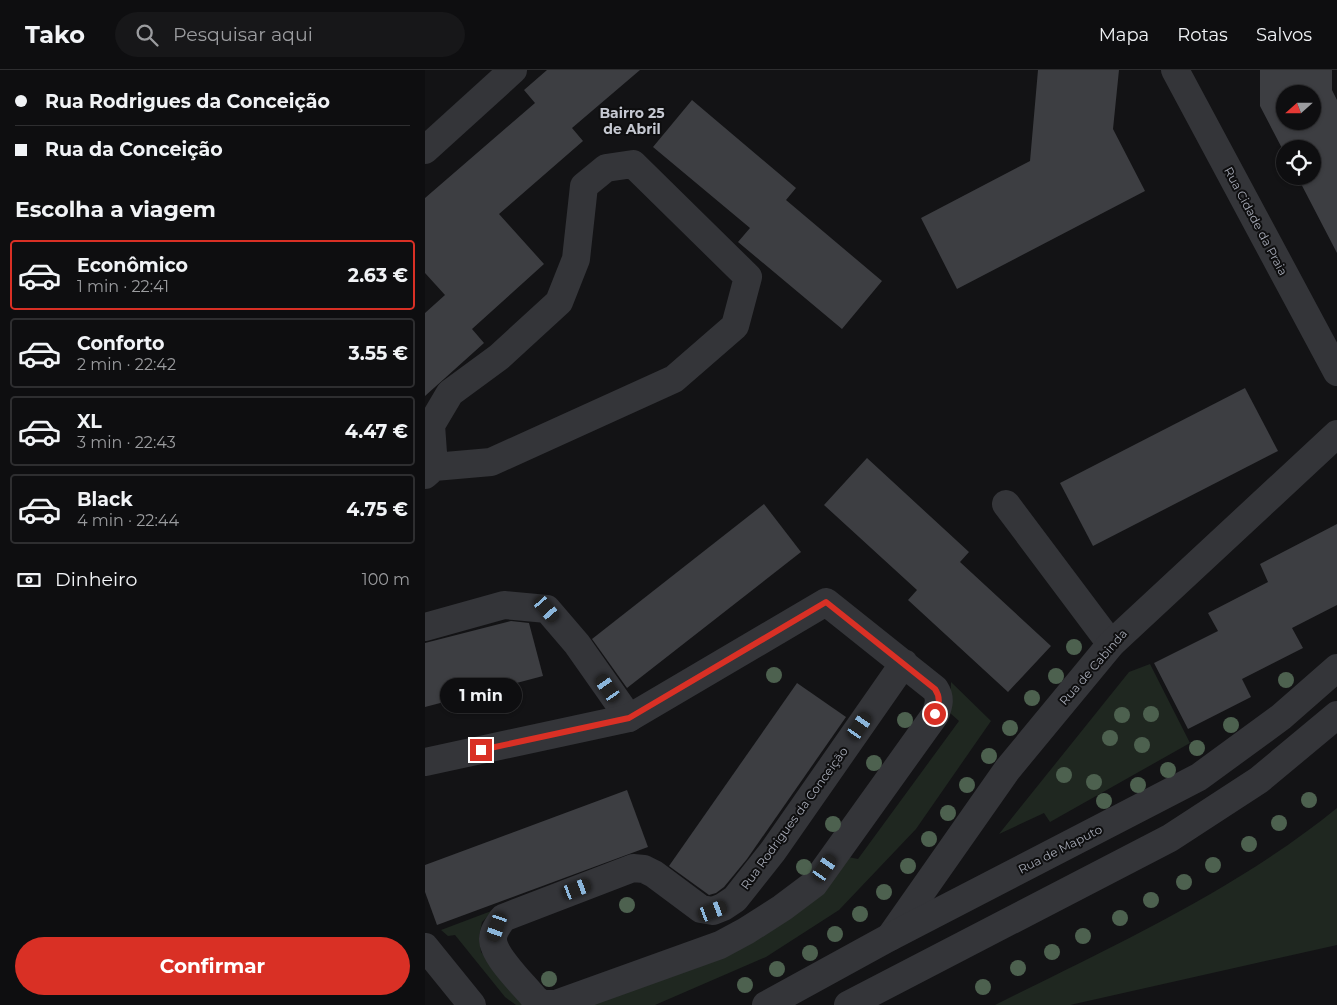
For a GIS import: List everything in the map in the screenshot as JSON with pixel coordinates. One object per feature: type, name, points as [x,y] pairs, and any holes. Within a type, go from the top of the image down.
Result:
[{"type":"street","points":[[425,150],[513,70]]},
{"type":"street","name":"Rua Cidade da Praia","points":[[1175,70],[1337,372]]},
{"type":"street","points":[[633,164],[748,277],[735,326],[674,379],[491,462],[429,471],[431,425],[450,393],[499,357],[559,302],[576,259],[584,186],[606,168],[633,164]]},
{"type":"street","name":"Rua de Cabinda","points":[[890,937],[1007,770],[1111,644],[1337,434]]},
{"type":"street","points":[[1006,504],[1111,644]]},
{"type":"street","points":[[425,762],[629,718],[826,602],[904,663]]},
{"type":"street","points":[[425,627],[504,605],[547,609],[577,644],[629,718]]},
{"type":"street","name":"Rua Rodrigues da Conceição","points":[[904,663],[935,689],[938,694],[939,704],[935,714],[815,884],[782,908],[746,931],[719,944],[556,1004],[547,1005],[535,999],[496,952],[493,938],[503,918],[633,868],[644,869],[654,874],[701,909],[713,911],[735,899],[773,851],[904,663]]},
{"type":"street","name":"Rua de Maputo","points":[[766,1005],[890,937],[1199,777],[1281,717],[1337,668]]},
{"type":"street","points":[[849,1005],[1169,838],[1259,780],[1337,716]]},
{"type":"street","points":[[425,947],[472,1005]]},
{"type":"shaded area","points":[[1150,664],[1190,743],[1050,822],[1044,813],[999,834],[1129,672]]},
{"type":"shaded area","points":[[951,682],[991,721],[916,829],[839,910],[766,957],[655,1005],[586,1005],[720,954],[848,857],[858,859],[959,721],[950,713]]},
{"type":"shaded area","points":[[1337,808],[1337,945],[1070,1005],[995,1005],[1128,939],[1215,891],[1257,866]]},
{"type":"shaded area","points":[[494,910],[482,922],[479,937],[481,952],[529,1005],[516,1005],[505,997],[455,935],[448,936],[441,930]]},
{"type":"building","points":[[547,70],[640,70],[572,128],[583,141],[499,214],[544,264],[472,329],[484,343],[425,396],[425,313],[445,295],[425,273],[425,198],[535,103],[524,90]]},
{"type":"building","points":[[1038,70],[1119,70],[1113,129],[1145,191],[957,289],[921,218],[1030,161]]},
{"type":"building","points":[[1260,70],[1332,70],[1332,90],[1337,100],[1337,253],[1302,185],[1321,185],[1321,140],[1278,140],[1260,106]]},
{"type":"building","points":[[692,100],[796,188],[786,200],[882,281],[842,329],[738,242],[750,228],[653,147]]},
{"type":"building","points":[[1245,388],[1278,451],[1093,546],[1060,483]]},
{"type":"building","points":[[867,458],[969,552],[960,562],[1051,646],[1008,692],[908,600],[917,590],[824,505]]},
{"type":"building","points":[[764,504],[801,552],[627,688],[592,639]]},
{"type":"building","points":[[1337,524],[1337,605],[1292,628],[1303,648],[1242,679],[1251,697],[1188,729],[1154,663],[1218,631],[1208,613],[1268,582],[1260,564]]},
{"type":"building","points":[[511,621],[529,623],[543,676],[425,707],[425,643]]},
{"type":"building","points":[[797,683],[846,717],[747,859],[724,887],[716,893],[709,895],[669,866]]},
{"type":"building","points":[[627,790],[648,847],[437,925],[425,892],[425,865]]},
{"type":"district","name":"Bairro 25 de Abril","points":[[632,122]]},
{"type":"route","points":[[481,750],[629,718],[826,602],[935,689],[938,694],[939,704],[935,714]]}]
